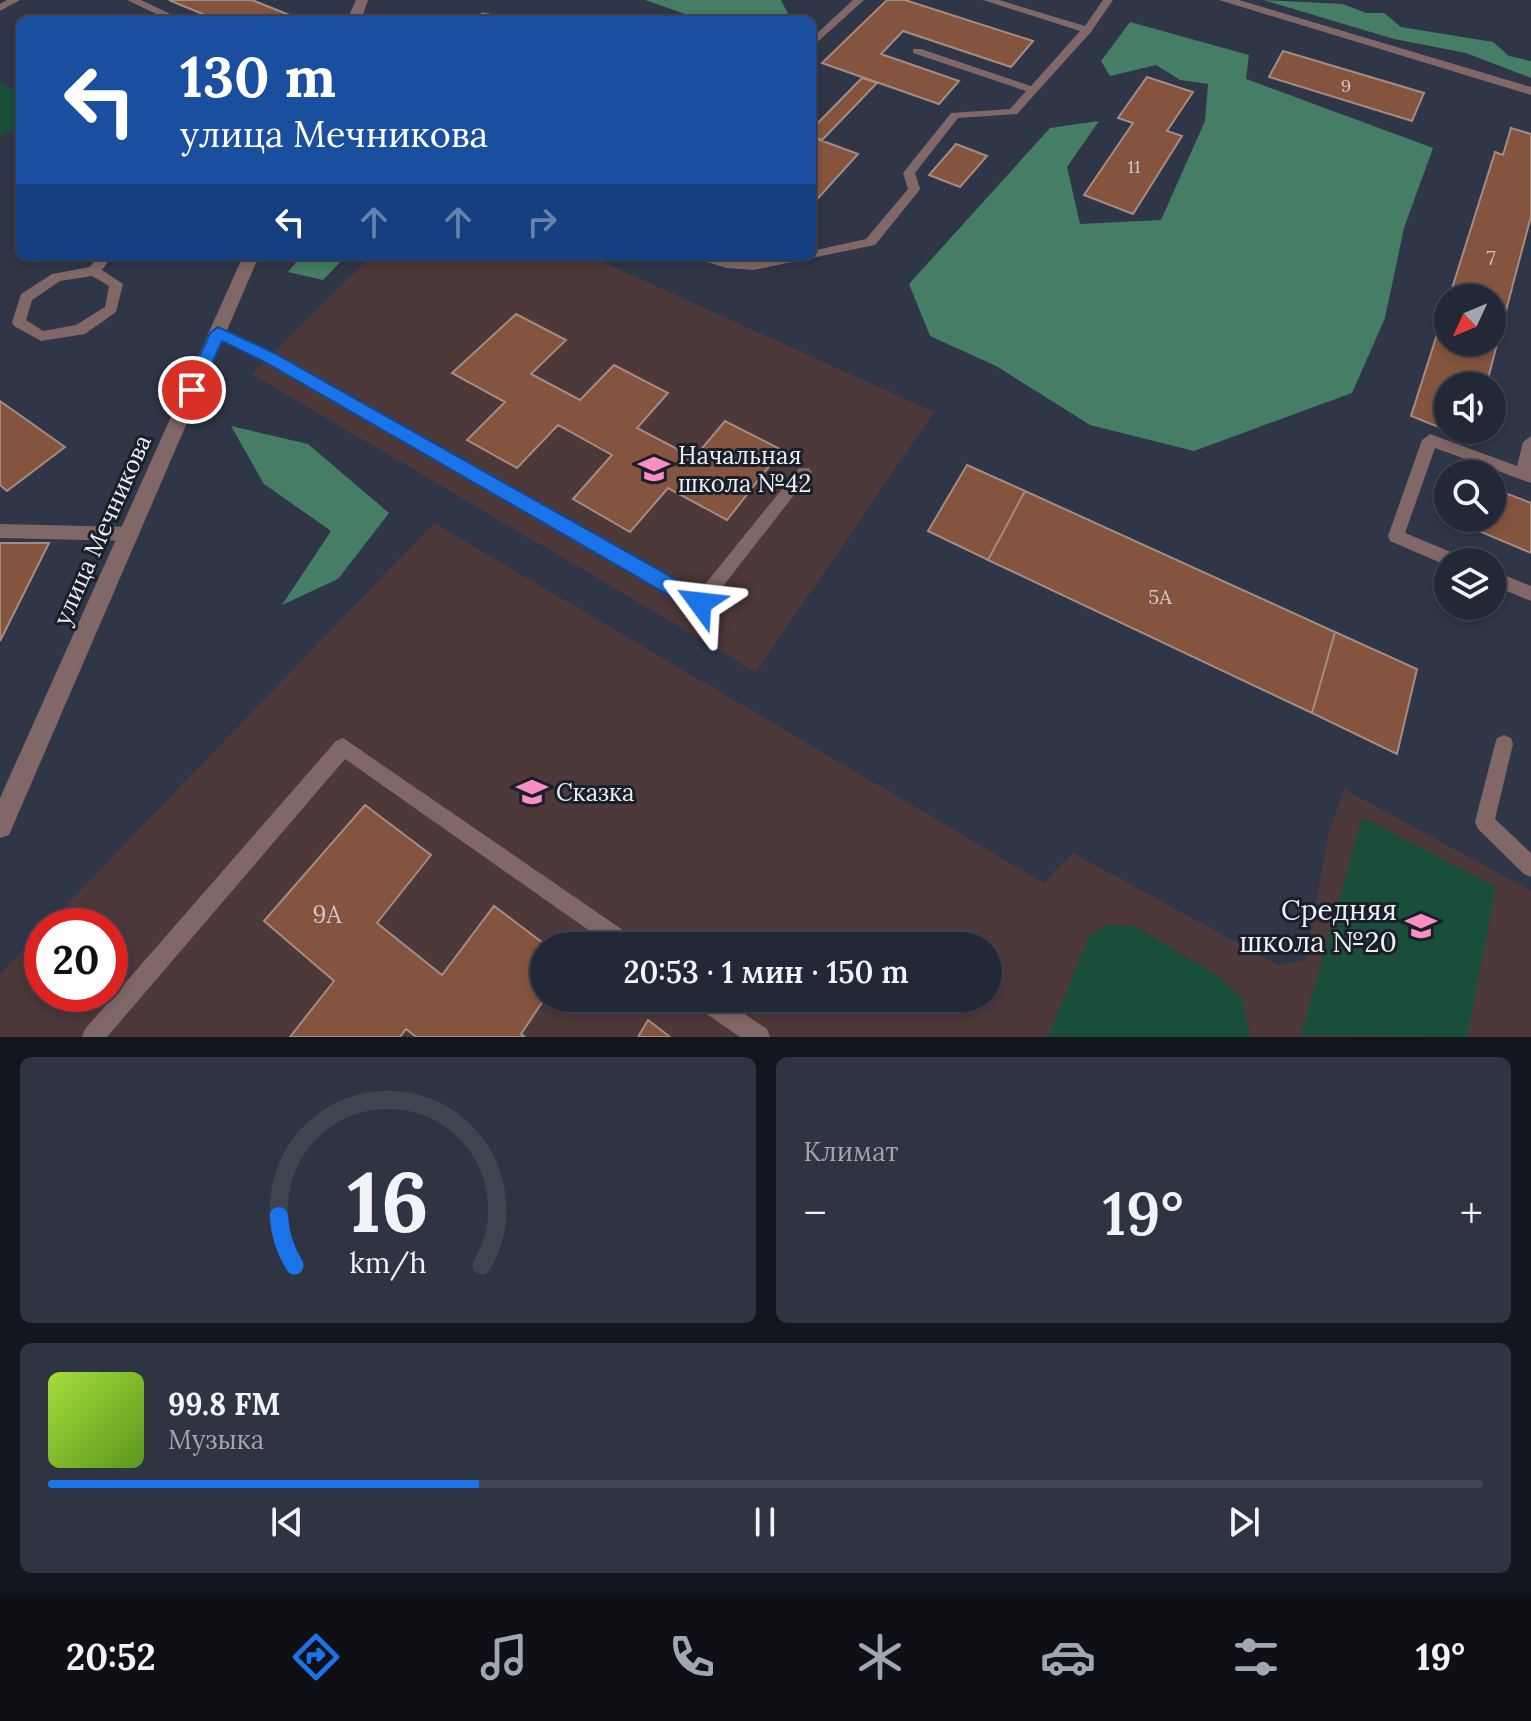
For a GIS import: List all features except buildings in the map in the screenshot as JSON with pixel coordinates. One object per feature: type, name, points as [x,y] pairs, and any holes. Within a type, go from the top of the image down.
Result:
[{"type":"street","points":[[1225,0],[1531,91]]},
{"type":"street","name":"улица Мечникова","points":[[0,826],[249,260]]},
{"type":"lane","points":[[0,8],[15,0]]},
{"type":"lane","points":[[132,0],[169,16]]},
{"type":"lane","points":[[816,40],[859,0]]},
{"type":"lane","points":[[988,0],[1087,30]]},
{"type":"lane","points":[[816,254],[870,242],[914,189],[909,173],[955,115],[1013,112],[1087,30],[1108,0]]},
{"type":"lane","points":[[917,51],[1033,90]]},
{"type":"lane","points":[[94,271],[116,284],[111,309],[80,330],[41,336],[19,322],[26,297],[57,277],[94,271],[102,260]]},
{"type":"lane","points":[[710,260],[753,268],[788,260]]},
{"type":"lane","points":[[218,333],[268,357],[700,603],[804,472]]},
{"type":"lane","points":[[1434,552],[1396,536],[1430,440],[1527,475],[1531,442]]},
{"type":"lane","points":[[0,531],[128,534]]},
{"type":"lane","points":[[1506,583],[1531,594]]},
{"type":"lane","points":[[1504,744],[1485,822],[1531,867]]},
{"type":"lane","points":[[97,1035],[343,747],[609,932]]},
{"type":"lane","points":[[723,1012],[759,1037]]},
{"type":"shaded area","name":"Начальная школа №42","points":[[367,260],[599,260],[934,412],[756,672],[252,374]]},
{"type":"shaded area","name":"Сказка","points":[[434,523],[1044,883],[1073,853],[1278,965],[1305,960],[1329,832],[1344,789],[1531,891],[1531,1037],[0,1037],[0,974],[24,949],[24,1012],[128,1012],[128,908],[63,908]]},
{"type":"green space","points":[[645,0],[781,0],[789,16],[691,16]]},
{"type":"green space","points":[[1263,0],[1343,4],[1366,13],[1384,13],[1401,27],[1493,42],[1509,56],[1531,61],[1531,78],[1466,53],[1394,39]]},
{"type":"green space","points":[[1130,22],[1249,55],[1246,79],[1433,148],[1404,228],[1385,318],[1352,393],[1194,451],[1090,425],[996,366],[930,336],[909,284],[1050,128],[1099,121],[1067,167],[1080,224],[1161,220],[1205,121],[1208,84],[1180,80],[1156,65],[1110,76],[1101,61]]},
{"type":"green space","points":[[0,82],[16,91],[16,127],[0,136]]},
{"type":"green space","points":[[298,260],[342,260],[323,280],[288,272]]},
{"type":"green space","points":[[231,426],[308,444],[389,513],[338,579],[282,605],[331,531],[264,484]]},
{"type":"green space","points":[[1362,817],[1496,887],[1467,1037],[1301,1035]]},
{"type":"green space","points":[[1110,924],[1136,927],[1217,975],[1243,999],[1250,1037],[1048,1037],[1089,936]]},
{"type":"place","name":"Начальная школа №42","points":[[654,469]]},
{"type":"place","name":"Сказка","points":[[532,792]]},
{"type":"place","name":"Средняя школа №20","points":[[1421,926]]},
{"type":"route","points":[[192,390],[218,333],[268,357],[700,603]]}]
